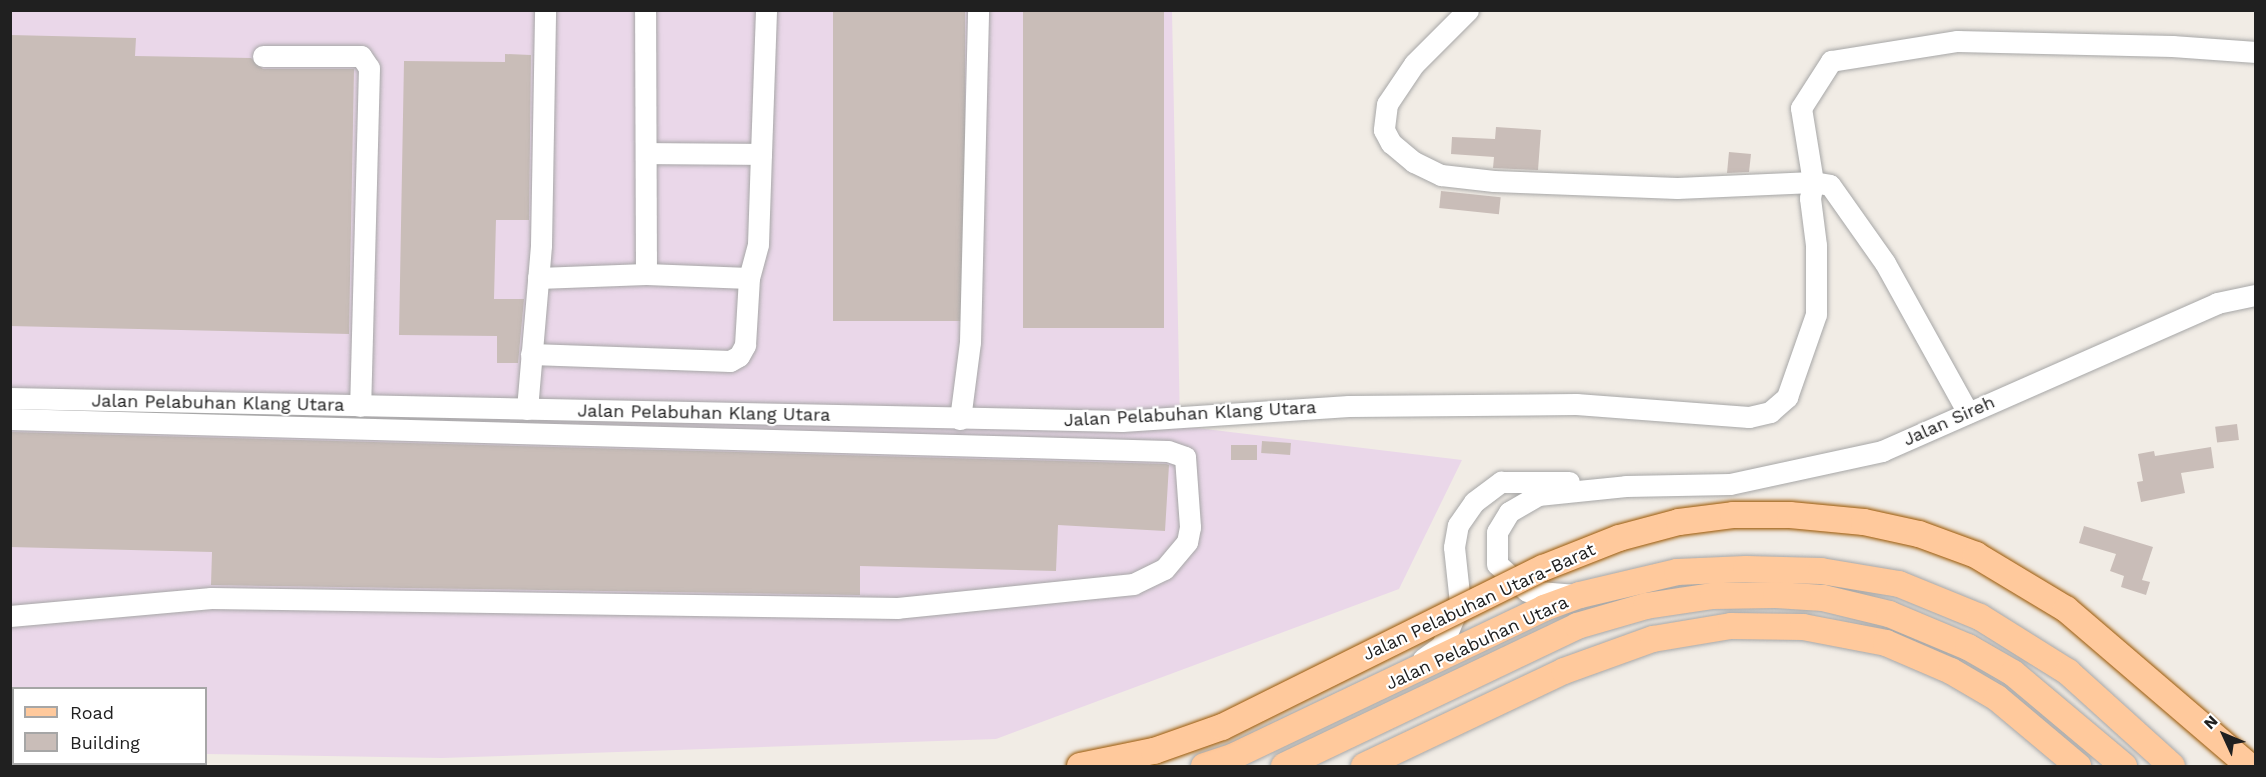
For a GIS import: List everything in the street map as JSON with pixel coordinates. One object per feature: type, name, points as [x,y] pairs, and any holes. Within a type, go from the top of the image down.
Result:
[{"type":"main road","name":"Jalan Pelabuhan Utara-Barat","points":[[1080,766],[1154,751],[1221,727],[1543,568],[1619,538],[1679,522],[1733,515],[1790,515],[1864,522],[1918,534],[1996,566],[2066,609],[2249,766]]},
{"type":"main road","name":"Jalan Pelabuhan Utara","points":[[1204,766],[1392,684],[1534,613],[1580,595],[1677,572],[1746,569],[1821,571],[1899,584],[1980,617],[2026,642],[2068,672],[2172,766]]},
{"type":"main road","name":"Jalan Pelabuhan Utara","points":[[1284,766],[1577,626],[1646,606],[1713,596],[1823,598],[1889,614],[1968,647],[2013,673],[2124,766]]},
{"type":"main road","points":[[1364,766],[1563,671],[1653,639],[1731,626],[1803,627],[1886,643],[1951,671],[1997,699],[2078,766]]},
{"type":"street","points":[[526,409],[538,278],[545,10]]},
{"type":"street","points":[[645,10],[646,274]]},
{"type":"street","points":[[531,354],[730,361],[745,345],[749,278],[758,244],[766,10]]},
{"type":"street","points":[[960,419],[970,342],[978,10]]},
{"type":"street","points":[[1468,10],[1414,64],[1387,104],[1384,130],[1391,143],[1414,162],[1442,175],[1494,181],[1677,188],[1813,182],[1830,185],[1885,263],[1968,413]]},
{"type":"street","name":"Jalan Pelabuhan Klang Utara","points":[[10,398],[960,419],[1122,420],[1349,406],[1576,404],[1749,417],[1770,412],[1787,397],[1816,314],[1816,245],[1810,198],[1813,182],[1801,108],[1831,62],[1957,41],[2172,46],[2256,52]]},
{"type":"street","points":[[263,56],[361,56],[369,68],[360,406]]},
{"type":"street","points":[[646,153],[761,154]]},
{"type":"street","points":[[538,278],[646,274],[749,278]]},
{"type":"street","name":"Jalan Sireh","points":[[1626,486],[1730,484],[1773,477],[1882,451],[2217,303],[2256,295]]},
{"type":"street","points":[[10,419],[1168,451],[1185,456],[1190,527],[1187,542],[1164,569],[1132,584],[898,608],[212,598],[10,616]]},
{"type":"street","points":[[1392,684],[1442,645],[1460,603],[1454,547],[1458,525],[1474,502],[1501,482],[1535,480],[1626,486]]},
{"type":"street","points":[[1580,595],[1527,591],[1505,574],[1494,552],[1497,532],[1509,512],[1538,495],[1626,486]]},
{"type":"shaded area","points":[[11,11],[1172,11],[1180,426],[1462,460],[1399,589],[996,739],[442,758],[207,754],[207,687],[12,687],[11,751]]},
{"type":"building","points":[[833,10],[965,10],[965,321],[833,321]]},
{"type":"building","points":[[1023,10],[1164,10],[1164,328],[1023,328]]},
{"type":"building","points":[[10,35],[136,38],[135,56],[251,58],[263,69],[354,69],[349,334],[10,326]]},
{"type":"building","points":[[505,54],[531,55],[529,220],[496,220],[494,299],[524,299],[518,363],[497,363],[497,336],[399,335],[404,61],[505,62]]},
{"type":"building","points":[[1496,127],[1541,130],[1538,170],[1493,168],[1494,157],[1451,154],[1452,137],[1495,139]]},
{"type":"building","points":[[1729,152],[1751,154],[1749,172],[1727,173]]},
{"type":"building","points":[[1441,191],[1501,197],[1499,214],[1439,208]]},
{"type":"building","points":[[2237,424],[2239,440],[2217,443],[2215,427]]},
{"type":"building","points":[[10,432],[1169,465],[1165,531],[1058,525],[1056,571],[860,566],[860,595],[211,585],[212,552],[10,547]]},
{"type":"building","points":[[1262,441],[1291,443],[1290,455],[1261,453]]},
{"type":"building","points":[[1231,445],[1257,445],[1257,460],[1231,460]]},
{"type":"building","points":[[2211,447],[2214,468],[2181,473],[2185,493],[2141,502],[2137,482],[2143,481],[2138,454],[2154,451],[2155,456]]},
{"type":"building","points":[[2084,526],[2153,547],[2142,580],[2150,582],[2146,595],[2121,587],[2124,576],[2110,571],[2116,554],[2079,543]]}]
